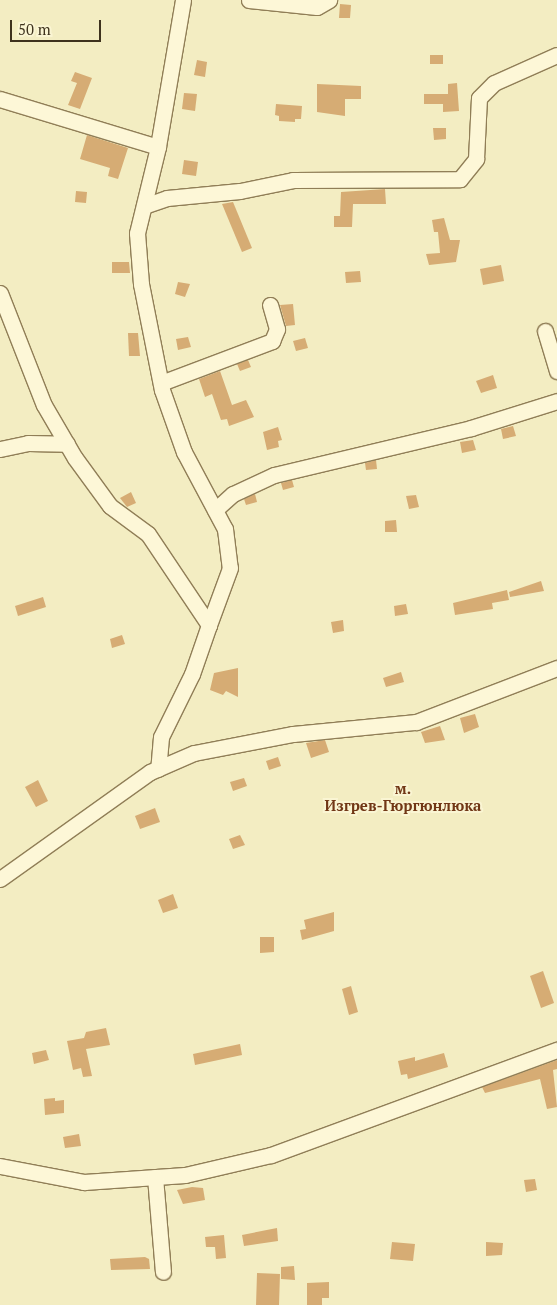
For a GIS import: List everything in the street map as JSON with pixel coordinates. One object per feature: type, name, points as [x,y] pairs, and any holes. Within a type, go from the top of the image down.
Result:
[{"type":"street","points":[[158,769],[161,737],[192,674],[230,568],[225,529],[184,452],[161,383],[141,284],[137,233],[158,147],[182,0]]},
{"type":"street","points":[[249,0],[317,8],[329,0]]},
{"type":"street","points":[[144,206],[167,198],[240,191],[292,180],[460,179],[476,159],[479,98],[494,83],[557,55]]},
{"type":"street","points":[[0,99],[158,147]]},
{"type":"street","points":[[0,293],[44,405],[67,444],[110,506],[148,534],[208,625]]},
{"type":"street","points":[[161,383],[272,341],[277,329],[270,305]]},
{"type":"street","points":[[545,331],[557,371]]},
{"type":"street","points":[[215,510],[233,494],[274,475],[471,428],[557,402]]},
{"type":"street","points":[[0,449],[28,443],[67,444]]},
{"type":"street","points":[[0,879],[158,769],[194,753],[293,734],[416,722],[557,668]]},
{"type":"street","points":[[0,1166],[84,1182],[185,1175],[271,1156],[557,1050]]},
{"type":"street","points":[[155,1177],[163,1272]]},
{"type":"building","points":[[340,4],[351,5],[350,18],[339,18]]},
{"type":"building","points":[[430,55],[443,55],[443,64],[430,64]]},
{"type":"building","points":[[197,60],[207,62],[205,77],[194,75]]},
{"type":"building","points":[[75,72],[92,78],[80,109],[68,105],[77,83],[71,81]]},
{"type":"building","points":[[457,83],[459,111],[443,112],[443,104],[424,104],[424,94],[448,94],[448,84]]},
{"type":"building","points":[[317,84],[361,86],[361,99],[345,99],[345,116],[317,112]]},
{"type":"building","points":[[184,93],[197,94],[195,111],[182,109]]},
{"type":"building","points":[[276,104],[302,106],[301,119],[295,119],[295,122],[279,121],[279,116],[275,115]]},
{"type":"building","points":[[433,128],[446,128],[446,139],[434,140]]},
{"type":"building","points":[[87,135],[128,148],[118,179],[108,176],[110,168],[80,159]]},
{"type":"building","points":[[184,160],[198,162],[196,176],[182,174]]},
{"type":"building","points":[[385,189],[386,204],[353,204],[352,227],[334,227],[334,216],[340,216],[341,192]]},
{"type":"building","points":[[76,191],[87,192],[86,203],[75,202]]},
{"type":"building","points":[[233,202],[252,248],[242,252],[222,204]]},
{"type":"building","points":[[444,218],[450,240],[460,240],[456,262],[429,265],[426,254],[440,253],[438,232],[434,232],[432,220]]},
{"type":"building","points":[[112,262],[129,262],[130,273],[112,273]]},
{"type":"building","points":[[501,265],[504,281],[483,285],[480,269]]},
{"type":"building","points":[[360,271],[361,282],[346,283],[345,272]]},
{"type":"building","points":[[178,282],[190,284],[185,297],[175,294]]},
{"type":"building","points":[[293,304],[295,325],[286,326],[280,305]]},
{"type":"building","points":[[128,333],[138,333],[140,356],[129,356]]},
{"type":"building","points":[[188,337],[191,347],[178,350],[176,339]]},
{"type":"building","points":[[305,338],[308,348],[296,351],[293,341]]},
{"type":"building","points":[[248,360],[251,367],[240,371],[237,364]]},
{"type":"building","points":[[220,371],[232,405],[246,400],[254,417],[229,426],[227,419],[221,420],[212,394],[205,397],[199,379]]},
{"type":"building","points":[[493,375],[497,388],[481,393],[476,381]]},
{"type":"building","points":[[513,426],[516,436],[503,439],[501,429]]},
{"type":"building","points":[[278,427],[282,440],[278,441],[279,447],[267,450],[263,432]]},
{"type":"building","points":[[473,440],[476,450],[462,453],[460,442]]},
{"type":"building","points":[[376,460],[377,469],[366,470],[365,463]]},
{"type":"building","points":[[292,480],[294,487],[283,490],[281,483]]},
{"type":"building","points":[[131,492],[136,503],[127,507],[120,498]]},
{"type":"building","points":[[255,494],[257,502],[246,505],[244,499]]},
{"type":"building","points":[[416,495],[419,507],[409,509],[406,496]]},
{"type":"building","points":[[396,520],[397,532],[385,532],[385,521]]},
{"type":"building","points":[[541,581],[544,591],[510,597],[509,592]]},
{"type":"building","points":[[507,590],[509,600],[492,603],[493,609],[455,615],[453,603]]},
{"type":"building","points":[[43,597],[46,607],[18,616],[15,606]]},
{"type":"building","points":[[406,604],[408,614],[395,616],[394,606]]},
{"type":"building","points":[[343,620],[344,631],[333,633],[331,622]]},
{"type":"building","points":[[122,635],[125,644],[112,648],[110,639]]},
{"type":"building","points":[[238,668],[238,697],[226,691],[223,695],[210,690],[214,673]]},
{"type":"building","points":[[401,672],[404,682],[386,687],[383,678]]},
{"type":"building","points":[[475,714],[479,727],[464,733],[460,718]]},
{"type":"building","points":[[440,726],[445,740],[425,743],[421,732]]},
{"type":"building","points":[[325,740],[329,752],[311,758],[306,743]]},
{"type":"building","points":[[278,757],[281,766],[269,770],[266,761]]},
{"type":"building","points":[[244,778],[247,786],[233,791],[230,782]]},
{"type":"building","points":[[38,780],[48,801],[36,807],[25,787]]},
{"type":"building","points":[[155,808],[160,822],[140,829],[135,816]]},
{"type":"building","points":[[240,835],[245,845],[233,849],[229,839]]},
{"type":"building","points":[[173,894],[178,908],[163,913],[158,900]]},
{"type":"building","points":[[334,912],[334,931],[302,940],[300,930],[306,929],[304,920]]},
{"type":"building","points":[[260,937],[274,937],[274,952],[260,953]]},
{"type":"building","points":[[543,971],[554,1003],[541,1008],[530,976]]},
{"type":"building","points":[[351,986],[358,1012],[349,1015],[342,989]]},
{"type":"building","points":[[106,1028],[110,1045],[86,1049],[92,1076],[83,1077],[81,1068],[73,1070],[67,1041],[84,1038],[86,1032]]},
{"type":"building","points":[[240,1044],[242,1055],[195,1065],[193,1054]]},
{"type":"building","points":[[46,1050],[49,1060],[34,1064],[32,1053]]},
{"type":"building","points":[[444,1053],[448,1067],[408,1079],[407,1074],[401,1075],[398,1061],[415,1057],[415,1061]]},
{"type":"building","points":[[557,1060],[557,1069],[553,1070],[557,1107],[547,1109],[540,1079],[485,1093],[482,1087]]},
{"type":"building","points":[[55,1098],[55,1101],[64,1100],[64,1113],[45,1115],[44,1099]]},
{"type":"building","points":[[79,1134],[81,1146],[65,1148],[63,1137]]},
{"type":"building","points":[[535,1179],[537,1190],[526,1192],[524,1180]]},
{"type":"building","points":[[192,1187],[203,1188],[205,1200],[183,1204],[177,1190]]},
{"type":"building","points":[[277,1228],[278,1241],[244,1246],[242,1235]]},
{"type":"building","points":[[224,1235],[226,1258],[216,1259],[215,1247],[206,1247],[205,1237]]},
{"type":"building","points":[[392,1242],[415,1244],[413,1261],[390,1259]]},
{"type":"building","points":[[486,1242],[503,1243],[502,1255],[486,1256]]},
{"type":"building","points":[[145,1257],[149,1259],[150,1269],[111,1270],[110,1259]]},
{"type":"building","points":[[294,1266],[295,1280],[281,1279],[281,1267]]},
{"type":"building","points":[[257,1273],[280,1274],[279,1305],[256,1305]]},
{"type":"building","points":[[329,1282],[329,1298],[322,1298],[322,1305],[307,1305],[307,1283]]},
{"type":"district","name":"м. Изгрев-Гюргюнлюка","points":[[403,796]]}]
